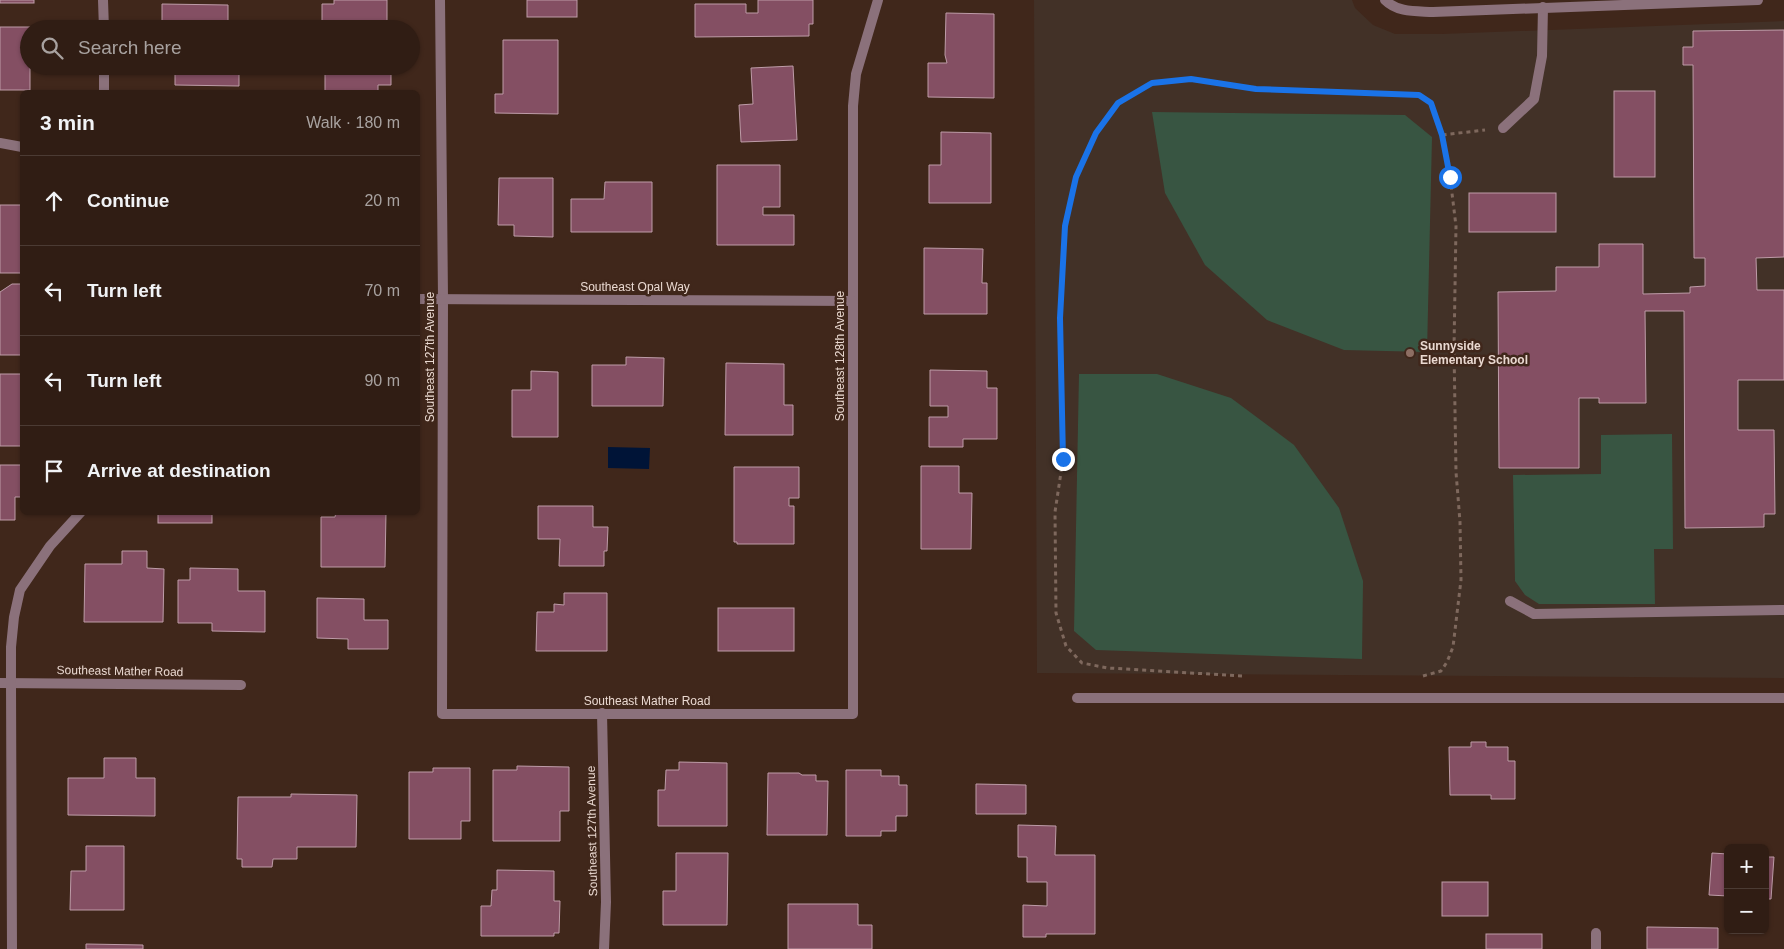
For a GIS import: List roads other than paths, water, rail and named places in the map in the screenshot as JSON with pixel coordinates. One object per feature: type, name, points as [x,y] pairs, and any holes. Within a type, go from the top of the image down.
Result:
[{"type":"street","points":[[104,0],[104,20]]},
{"type":"street","name":"Southeast 127th Avenue","points":[[440,0],[443,298],[442,714]]},
{"type":"street","name":"Southeast 128th Avenue","points":[[853,714],[853,106],[856,74],[878,0]]},
{"type":"street","points":[[1385,0],[1389,4],[1405,11],[1433,12],[1758,0]]},
{"type":"street","points":[[1503,128],[1534,98],[1542,56],[1543,8]]},
{"type":"street","points":[[104,75],[104,90]]},
{"type":"street","points":[[0,143],[20,147]]},
{"type":"street","name":"Southeast Opal Way","points":[[420,298],[853,301]]},
{"type":"street","points":[[12,949],[11,647],[14,617],[20,590],[50,546],[78,515]]},
{"type":"street","points":[[1510,601],[1534,614],[1784,610]]},
{"type":"street","name":"Southeast Mather Road","points":[[0,683],[240,685]]},
{"type":"street","points":[[1078,698],[1784,698]]},
{"type":"street","name":"Southeast 127th Avenue","points":[[602,713],[606,902],[604,949]]},
{"type":"street","name":"Southeast Mather Road","points":[[442,714],[853,714]]},
{"type":"street","points":[[1596,933],[1596,949]]},
{"type":"water","points":[[608,447],[650,448],[649,469],[608,468]]},
{"type":"place","name":"Sunnyside Elementary School","points":[[1410,353]]}]
